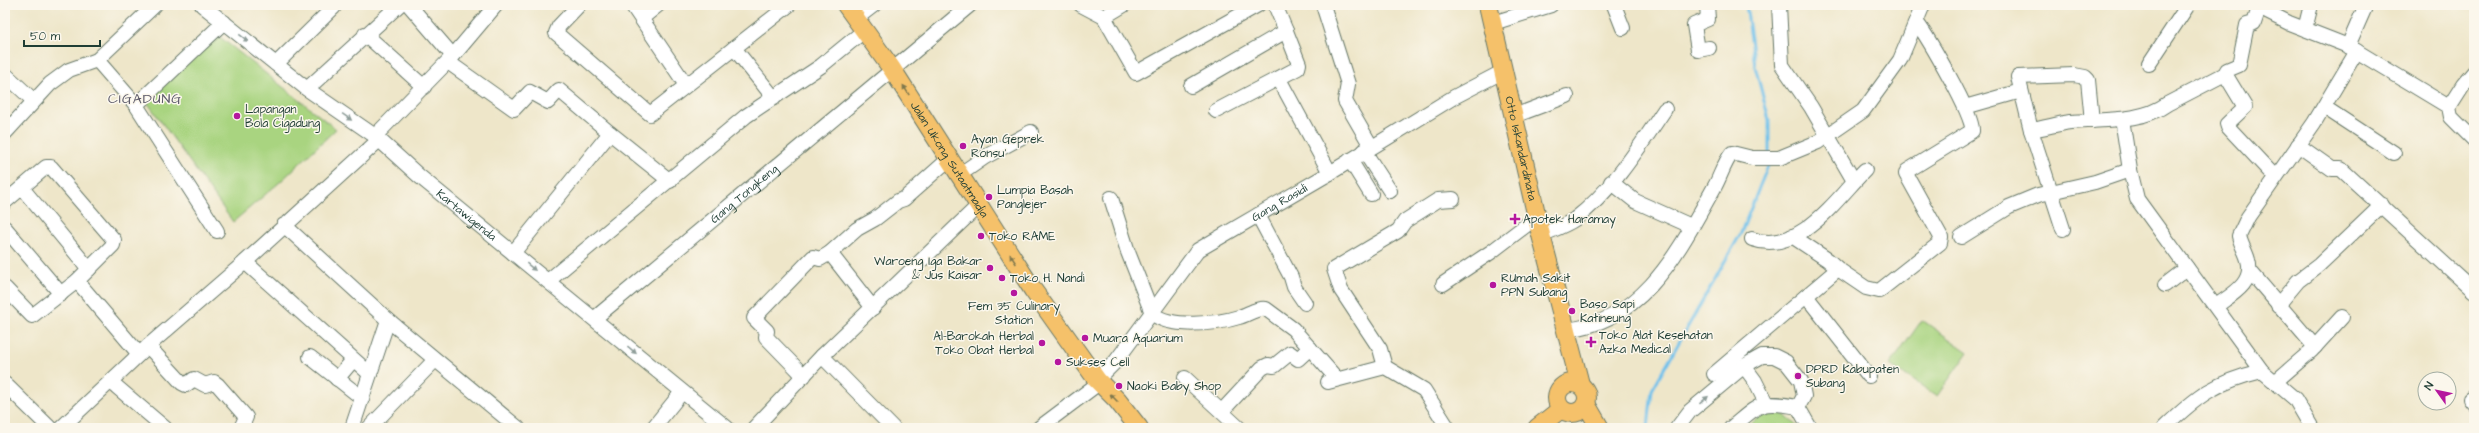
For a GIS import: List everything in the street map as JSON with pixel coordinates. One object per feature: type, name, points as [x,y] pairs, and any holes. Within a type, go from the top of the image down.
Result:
[{"type":"main road","name":"Otto Iskandardinata","points":[[1488,5],[1541,235],[1580,384]]},
{"type":"main road","name":"Jalan Ukong Sutaatmadja","points":[[856,18],[892,69],[1033,290],[1098,381],[1118,400],[1139,428]]},
{"type":"main road","points":[[1561,409],[1557,395],[1561,386],[1570,382],[1580,384],[1587,395],[1586,404],[1600,428]]},
{"type":"main road","points":[[1561,409],[1575,413],[1586,404]]},
{"type":"main road","points":[[1537,428],[1561,409]]},
{"type":"street","points":[[5,133],[33,100],[69,70],[97,60],[155,5]]},
{"type":"street","name":"Kartawigenda","points":[[202,5],[307,89],[377,138],[419,176],[728,428]]},
{"type":"street","points":[[307,89],[365,34],[399,5]]},
{"type":"street","points":[[409,5],[451,59],[473,79],[514,109],[530,92],[548,102],[559,90],[670,181]]},
{"type":"street","points":[[61,428],[143,350],[245,262],[377,138],[451,59],[496,5]]},
{"type":"street","points":[[579,5],[559,26],[556,33],[650,114],[789,5]]},
{"type":"street","points":[[632,5],[686,85]]},
{"type":"street","points":[[642,18],[658,5]]},
{"type":"street","points":[[548,281],[670,181],[746,116],[821,66],[856,18],[874,5]]},
{"type":"street","name":"Gang Tongkeng","points":[[595,318],[970,5]]},
{"type":"street","points":[[1081,5],[1104,17],[1136,73],[1258,5]]},
{"type":"street","points":[[1104,17],[1124,5]]},
{"type":"street","points":[[1216,111],[1279,79],[1299,66],[1275,5]]},
{"type":"street","points":[[1323,5],[1348,84],[1345,101],[1367,148],[1390,191]]},
{"type":"street","points":[[1492,23],[1551,5]]},
{"type":"street","points":[[1614,5],[1623,28]]},
{"type":"street","points":[[1707,5],[1708,19],[1694,26],[1698,50],[1709,48]]},
{"type":"street","points":[[1778,5],[1782,64],[1811,107],[1854,181]]},
{"type":"street","points":[[1565,330],[1587,328],[1598,324],[1637,301],[1646,293],[1669,262],[1732,153],[1752,158],[1779,158],[1818,142],[1863,111],[1883,86],[1900,60],[1919,26],[1923,5]]},
{"type":"street","points":[[2150,64],[2179,22],[2188,5]]},
{"type":"street","points":[[2305,30],[2311,5]]},
{"type":"street","points":[[2216,306],[2240,288],[2248,277],[2248,260],[2239,236],[2248,217],[2324,107],[2353,48],[2366,5]]},
{"type":"street","points":[[276,64],[334,8]]},
{"type":"street","points":[[2030,130],[2070,122],[2122,119],[2160,110],[2167,104],[2225,74],[2227,70],[2240,65],[2247,24],[2254,23],[2258,12],[2263,8],[2305,30],[2353,48],[2450,107]]},
{"type":"street","points":[[136,105],[224,22]]},
{"type":"street","points":[[1792,236],[1866,288],[1879,291],[1940,243],[1941,237],[1906,174],[1907,171],[1972,131],[1973,126],[1965,106],[1919,26]]},
{"type":"street","points":[[1191,86],[1286,31]]},
{"type":"street","points":[[365,34],[424,87]]},
{"type":"street","points":[[734,48],[774,98]]},
{"type":"street","points":[[97,60],[136,105],[217,231]]},
{"type":"street","name":"Gang Rasidi","points":[[1039,428],[1098,381],[1116,361],[1198,250],[1330,173],[1367,148],[1454,97],[1504,72]]},
{"type":"street","points":[[2474,72],[2462,85],[2450,107],[2451,117],[2474,140]]},
{"type":"street","points":[[5,74],[33,100]]},
{"type":"street","points":[[2225,74],[2245,107],[2228,124],[2228,127],[2275,177]]},
{"type":"street","points":[[2063,229],[2030,130],[2018,77],[2082,76],[2088,80],[2092,121]]},
{"type":"street","points":[[1279,79],[1330,173]]},
{"type":"street","points":[[1965,106],[2021,91]]},
{"type":"street","points":[[1514,116],[1567,96]]},
{"type":"street","points":[[2324,107],[2394,153]]},
{"type":"street","points":[[1541,235],[1574,219],[1611,182],[1635,154],[1665,110]]},
{"type":"street","points":[[2122,119],[2130,170],[2137,199],[2262,371],[2295,399],[2312,428]]},
{"type":"street","points":[[959,175],[985,157],[1031,132]]},
{"type":"street","points":[[513,253],[610,133]]},
{"type":"street","points":[[2298,145],[2332,169],[2341,169],[2382,204],[2474,291]]},
{"type":"street","points":[[804,376],[766,337],[767,331],[754,318],[813,257],[820,259],[830,253],[858,229],[875,219],[898,201],[904,199],[949,159]]},
{"type":"street","points":[[1350,160],[1371,194]]},
{"type":"street","points":[[5,202],[46,167],[51,167],[114,238],[113,244],[77,281],[32,316],[5,288]]},
{"type":"street","points":[[1752,239],[1760,242],[1780,242],[1792,236],[1830,207],[1865,170]]},
{"type":"street","points":[[1960,237],[2009,207],[2050,192],[2095,182],[2130,170]]},
{"type":"street","points":[[1611,182],[1635,201],[1691,226]]},
{"type":"street","points":[[22,188],[89,269]]},
{"type":"street","points":[[1111,198],[1128,252],[1152,313],[1163,321],[1176,324],[1224,321],[1263,308],[1271,311],[1293,329],[1310,348],[1333,380],[1385,367]]},
{"type":"street","points":[[1448,428],[1424,390],[1385,367],[1380,349],[1342,290],[1334,269],[1398,231],[1405,221],[1438,200],[1453,199]]},
{"type":"street","points":[[2278,305],[2298,281],[2319,266],[2382,204]]},
{"type":"street","points":[[754,428],[822,356],[978,206]]},
{"type":"street","points":[[1258,215],[1291,277],[1294,287],[1305,303]]},
{"type":"street","points":[[1443,284],[1491,252],[1537,217]]},
{"type":"street","points":[[284,225],[388,320],[518,428]]},
{"type":"street","points":[[5,228],[61,294]]},
{"type":"street","points":[[830,253],[873,308]]},
{"type":"street","points":[[245,262],[370,374]]},
{"type":"street","points":[[2165,285],[2187,268]]},
{"type":"street","points":[[1714,374],[1838,269]]},
{"type":"street","points":[[2249,270],[2315,347]]},
{"type":"street","points":[[77,281],[143,350],[182,383],[186,385],[194,379],[205,385],[214,382],[218,385],[246,418],[241,428]]},
{"type":"street","points":[[1806,296],[1869,376]]},
{"type":"street","points":[[2275,382],[2315,347],[2342,317]]},
{"type":"street","points":[[352,428],[388,320]]},
{"type":"street","points":[[1222,412],[1262,368],[1274,366],[1290,353],[1298,359],[1310,348]]},
{"type":"street","points":[[822,356],[893,428]]},
{"type":"street","points":[[1677,428],[1690,411],[1744,366],[1762,356],[1774,356],[1786,362],[1802,381],[1804,396],[1798,407]]},
{"type":"street","points":[[310,357],[362,398]]},
{"type":"street","points":[[337,379],[353,360]]},
{"type":"street","points":[[370,428],[435,360]]},
{"type":"street","points":[[1744,366],[1756,381],[1766,403]]},
{"type":"street","points":[[2164,428],[2194,399],[2214,387],[2234,378],[2262,371]]},
{"type":"street","points":[[1185,378],[1239,428]]},
{"type":"street","points":[[111,382],[162,427]]},
{"type":"street","points":[[5,384],[50,428]]},
{"type":"street","points":[[653,428],[682,392]]},
{"type":"street","points":[[1731,428],[1760,404],[1766,403],[1798,407]]},
{"type":"street","points":[[1798,407],[1810,428]]},
{"type":"green space","name":"Lapangan Bola Cigadung","points":[[216,34],[336,129],[280,182],[233,222],[147,102]]},
{"type":"green space","points":[[1922,320],[1968,352],[1937,396],[1890,365]]},
{"type":"green space","points":[[1781,412],[1799,428],[1746,428],[1763,413]]},
{"type":"waterway","points":[[1746,5],[1755,66],[1769,120],[1769,153]]},
{"type":"waterway","points":[[1648,428],[1652,390],[1741,233],[1769,163]]},
{"type":"place","name":"Lapangan Bola Cigadung","points":[[237,116]]},
{"type":"place","name":"Ayan Geprek Ronsu'","points":[[963,146]]},
{"type":"place","name":"Lumpia Basah Panglejer","points":[[989,197]]},
{"type":"place","name":"Apotek Haramay","points":[[1515,219]]},
{"type":"place","name":"Toko RAME","points":[[981,236]]},
{"type":"place","name":"Waroeng Iga Bakar & Jus Kaisar","points":[[990,268]]},
{"type":"place","name":"Toko H. Nandi","points":[[1002,278]]},
{"type":"place","name":"RUmah Sakit PPN Subang","points":[[1493,285]]},
{"type":"place","name":"Fem 35 Culinary Station","points":[[1014,293]]},
{"type":"place","name":"Baso Sapi Katineung","points":[[1572,311]]},
{"type":"place","name":"Muara Aquarium","points":[[1085,338]]},
{"type":"place","name":"Toko Alat Kesehatan Azka Medical","points":[[1591,342]]},
{"type":"place","name":"Al-Barokah Herbal Toko Obat Herbal","points":[[1042,343]]},
{"type":"place","name":"Sukses Cell","points":[[1058,362]]},
{"type":"place","name":"DPRD Kabupaten Subang","points":[[1798,376]]},
{"type":"place","name":"Naoki Baby Shop","points":[[1119,386]]},
{"type":"district","name":"CIGADUNG","points":[[145,98]]}]
